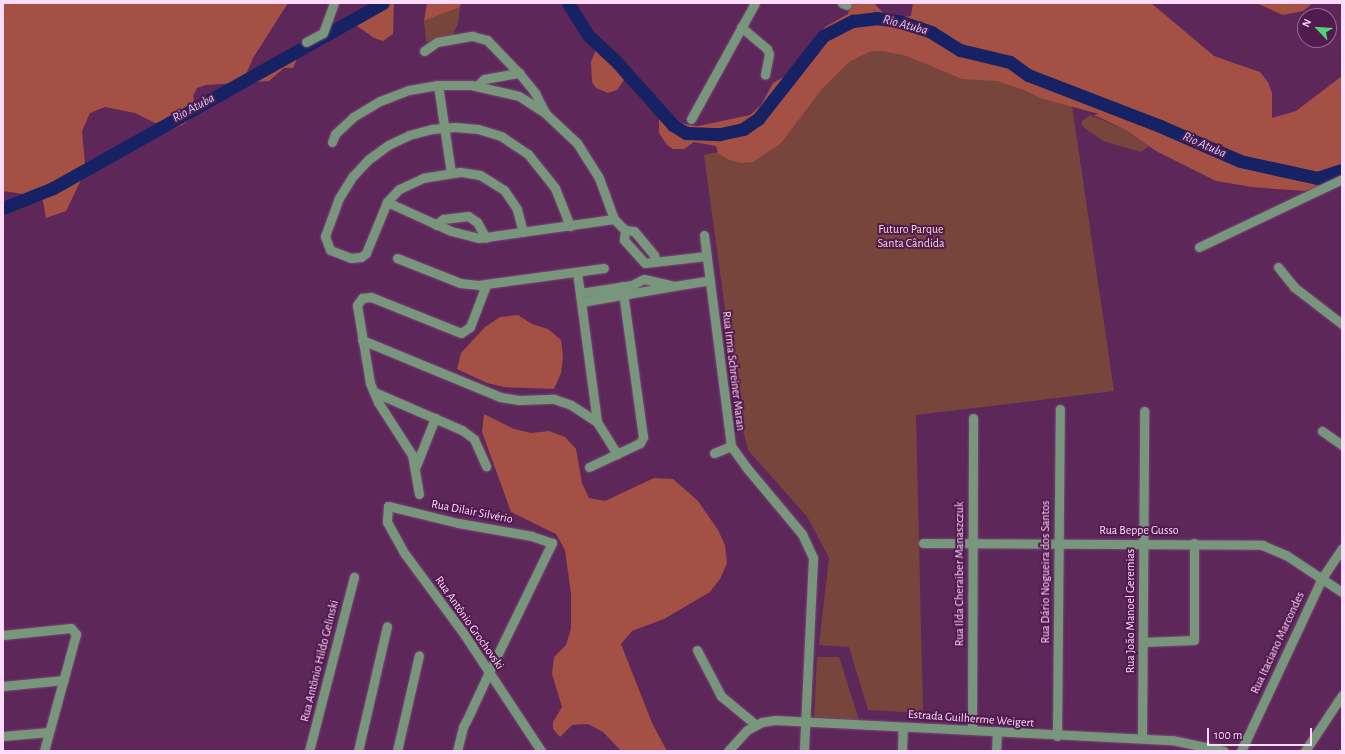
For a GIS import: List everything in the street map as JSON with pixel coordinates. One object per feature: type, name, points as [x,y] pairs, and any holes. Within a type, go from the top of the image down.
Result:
[{"type":"street","points":[[306,42],[323,33],[334,3]]},
{"type":"street","points":[[691,119],[755,3]]},
{"type":"street","points":[[741,27],[767,49],[769,54],[765,75]]},
{"type":"street","points":[[424,51],[437,42],[476,36],[492,43],[535,93],[545,113]]},
{"type":"street","points":[[477,86],[484,79],[519,73]]},
{"type":"street","points":[[438,85],[443,128],[451,173]]},
{"type":"street","points":[[332,142],[341,126],[380,101],[409,90],[438,85],[477,86],[519,96],[545,113],[567,132],[585,155],[599,178],[614,219],[625,230],[634,231],[654,255],[656,262]]},
{"type":"street","points":[[523,232],[514,202],[499,185],[474,174],[451,173],[406,185],[390,196],[386,202],[364,255],[351,258],[330,250],[325,240],[328,223],[341,194],[361,167],[378,152],[398,140],[420,132],[443,128],[467,128],[490,132],[520,148],[550,179],[562,202],[570,226]]},
{"type":"street","points":[[1199,247],[1342,180]]},
{"type":"street","points":[[386,202],[436,225],[466,236],[486,238],[614,219]]},
{"type":"street","points":[[436,225],[443,219],[468,216],[477,222],[486,238]]},
{"type":"street","points":[[625,230],[624,240],[645,263],[707,256]]},
{"type":"street","name":"Rua Irma Schreiner Maran","points":[[704,235],[731,446],[746,467],[802,534],[811,550],[813,566],[804,751]]},
{"type":"street","points":[[397,258],[460,283],[486,285],[604,268]]},
{"type":"street","points":[[1278,267],[1294,287],[1342,324]]},
{"type":"street","points":[[578,272],[596,422]]},
{"type":"street","points":[[623,291],[649,279],[674,286]]},
{"type":"street","points":[[649,279],[651,284],[649,291]]},
{"type":"street","points":[[581,298],[623,291],[649,291],[710,280]]},
{"type":"street","points":[[419,494],[416,466],[407,444],[374,392],[362,340],[357,308],[362,298],[376,299],[461,333],[470,327],[486,285]]},
{"type":"street","points":[[589,467],[640,443],[644,434],[623,291]]},
{"type":"street","points":[[362,340],[500,397],[519,400],[554,399],[581,410],[596,422],[617,454]]},
{"type":"street","points":[[374,392],[469,434],[477,445],[486,466]]},
{"type":"street","name":"Rua Dário Nogueira dos Santos","points":[[1057,736],[1060,409]]},
{"type":"street","name":"Rua João Manoel Geremias","points":[[1142,738],[1144,411]]},
{"type":"street","points":[[416,466],[435,418]]},
{"type":"street","name":"Rua Ilda Cheraiber Manaszczuk","points":[[972,730],[973,418]]},
{"type":"street","points":[[1322,431],[1342,445]]},
{"type":"street","points":[[714,453],[731,446]]},
{"type":"street","name":"Rua Dilair Silvério","points":[[388,506],[458,523],[532,536],[552,543],[490,672]]},
{"type":"street","name":"Rua Antônio Grochovski","points":[[388,506],[387,522],[405,554],[490,672],[541,751]]},
{"type":"street","name":"Rua Beppe Gusso","points":[[923,542],[1251,544],[1270,547],[1322,578],[1342,592]]},
{"type":"street","points":[[1142,642],[1194,640],[1194,543]]},
{"type":"street","name":"Rua Itaciano Marcondes","points":[[1241,751],[1322,578],[1342,548]]},
{"type":"street","name":"Rua Antônio Hildo Gelinski","points":[[309,751],[354,577]]},
{"type":"street","points":[[358,751],[387,626]]},
{"type":"street","points":[[3,635],[67,628],[74,630],[76,637],[44,751]]},
{"type":"street","points":[[697,650],[721,696],[755,724]]},
{"type":"street","points":[[397,751],[419,655]]},
{"type":"street","points":[[457,751],[463,728],[490,672]]},
{"type":"street","points":[[3,686],[64,680]]},
{"type":"street","points":[[1304,751],[1342,695]]},
{"type":"street","name":"Estrada Guilherme Weigert","points":[[728,751],[741,735],[755,724],[769,720],[997,731],[1057,736],[1142,738],[1187,742],[1224,751]]},
{"type":"street","points":[[902,751],[903,726]]},
{"type":"street","points":[[996,751],[997,731]]},
{"type":"street","points":[[3,736],[49,732]]},
{"type":"green space","points":[[460,7],[458,24],[449,41],[434,47],[426,41],[424,21]]},
{"type":"green space","name":"Futuro Parque Santa Cândida","points":[[884,29],[1071,99],[1114,391],[916,415],[923,713],[868,710],[849,647],[819,645],[829,558],[808,518],[748,450],[740,419],[704,155],[760,143]]},
{"type":"green space","points":[[1090,115],[1126,130],[1149,146],[1141,152],[1103,141],[1082,126],[1082,121]]},
{"type":"green space","points":[[817,657],[839,657],[859,720],[814,717]]},
{"type":"shaded area","points":[[3,3],[288,3],[253,58],[245,77],[247,81],[253,80],[301,50],[293,68],[284,68],[269,81],[206,85],[197,88],[193,96],[195,109],[193,116],[184,124],[173,129],[165,128],[135,113],[105,107],[90,113],[82,131],[85,164],[81,180],[66,211],[46,218],[43,201],[37,196],[3,191]]},
{"type":"shaded area","points":[[381,3],[394,3],[393,34],[383,41],[374,38],[350,21]]},
{"type":"shaded area","points":[[427,3],[461,3],[460,7],[424,21]]},
{"type":"shaded area","points":[[851,3],[874,3],[883,13],[903,17],[911,16],[913,3],[1151,3],[1214,56],[1260,72],[1268,82],[1272,93],[1272,118],[1296,111],[1342,76],[1342,176],[1314,189],[1304,191],[1252,187],[1216,181],[1156,151],[1126,130],[1094,115],[1099,114],[1040,98],[1024,90],[997,81],[962,79],[907,56],[883,51],[871,51],[849,62],[822,89],[781,143],[753,162],[741,163],[729,160],[718,153],[716,146],[694,142],[684,149],[673,149],[667,145],[659,133],[659,112],[685,124],[698,126],[750,115],[761,105],[773,83],[787,75],[825,27],[848,14]]},
{"type":"shaded area","points":[[1256,3],[1313,3],[1307,8],[1297,8],[1297,12],[1283,15]]},
{"type":"shaded area","points":[[597,47],[624,80],[617,90],[608,93],[596,88],[592,82],[591,62]]},
{"type":"shaded area","points":[[518,315],[532,324],[548,329],[561,340],[563,357],[561,373],[554,389],[504,387],[487,383],[457,369],[461,353],[485,327],[500,317]]},
{"type":"shaded area","points":[[484,414],[514,429],[531,433],[549,431],[565,437],[576,449],[582,483],[589,498],[605,501],[654,478],[673,479],[698,501],[718,530],[725,545],[727,563],[720,579],[710,592],[664,619],[632,631],[621,644],[652,723],[667,751],[621,751],[603,732],[588,724],[572,725],[560,737],[553,729],[553,722],[562,707],[552,674],[554,657],[566,645],[571,629],[571,594],[565,550],[556,534],[511,512],[482,432]]},
{"type":"waterway","name":"Rio Atuba","points":[[3,208],[53,188],[383,3]]},
{"type":"waterway","name":"Rio Atuba","points":[[568,3],[589,36],[614,59],[673,125],[686,133],[720,134],[743,129],[758,119],[823,36],[853,21],[876,18],[898,21],[931,32],[960,50],[1010,62],[1028,75],[1160,126],[1240,161],[1317,178],[1342,170]]}]
